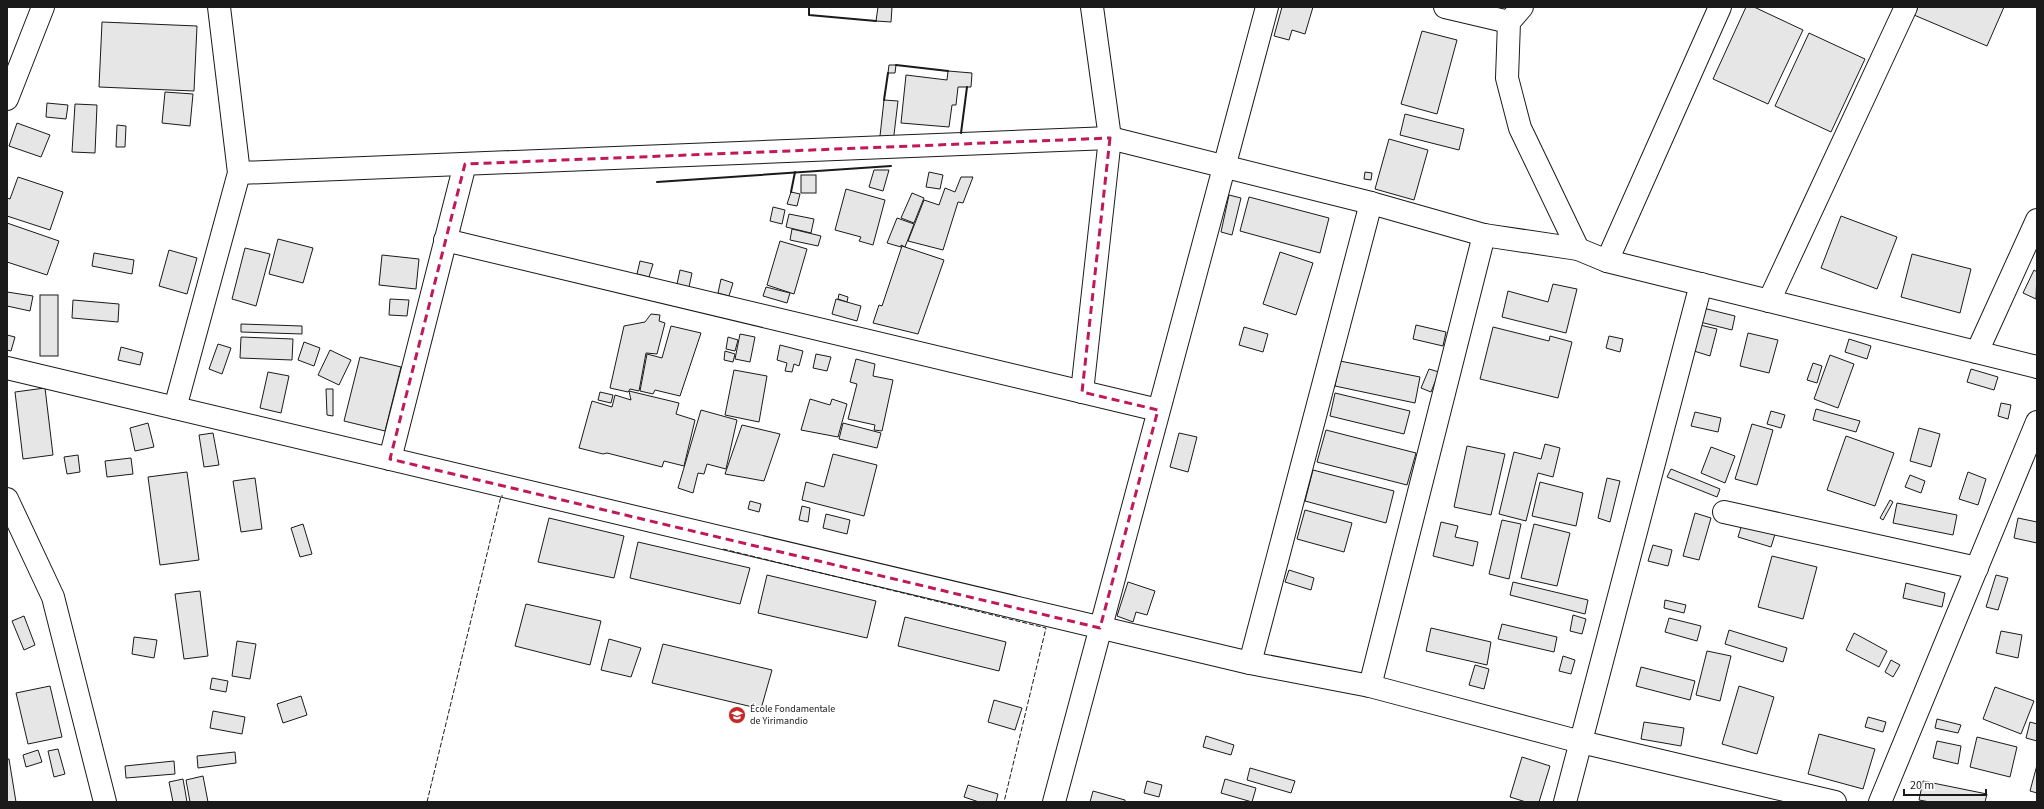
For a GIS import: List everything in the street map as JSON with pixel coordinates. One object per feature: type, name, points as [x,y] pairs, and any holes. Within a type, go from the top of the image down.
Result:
[{"type":"street","points":[[7,98],[44,7]]},
{"type":"street","points":[[175,408],[239,174],[219,7]]},
{"type":"street","points":[[1082,392],[1110,138],[1092,7]]},
{"type":"street","points":[[1054,802],[1267,7]]},
{"type":"street","points":[[1445,7],[1516,15],[1507,78],[1520,128],[1578,249]]},
{"type":"street","points":[[1607,261],[1720,7]]},
{"type":"street","points":[[1769,301],[1906,7]]},
{"type":"street","points":[[239,174],[1110,138],[1372,203],[1484,235],[1578,249],[1607,261],[2037,367]]},
{"type":"street","points":[[390,459],[465,164]]},
{"type":"street","points":[[1250,663],[1372,203]]},
{"type":"street","points":[[1977,352],[2037,220]]},
{"type":"street","points":[[1370,686],[1484,235]]},
{"type":"street","points":[[445,240],[1158,410]]},
{"type":"street","points":[[1565,802],[1701,284]]},
{"type":"street","points":[[7,368],[1250,663],[1370,686],[1581,742],[1835,802]]},
{"type":"street","points":[[1880,802],[2037,422]]},
{"type":"street","points":[[7,499],[53,597],[105,802]]},
{"type":"street","points":[[1724,512],[1977,568]]},
{"type":"highlighted area","points":[[1110,138],[1082,392],[1158,410],[1100,628],[390,459],[465,164]]},
{"type":"building","points":[[878,7],[892,7],[891,22],[876,21]]},
{"type":"building","points":[[1282,7],[1313,7],[1305,34],[1292,30],[1289,40],[1274,36]]},
{"type":"building","points":[[1746,7],[1754,7],[1803,30],[1768,104],[1713,79]]},
{"type":"building","points":[[1918,7],[2004,7],[1987,46],[1914,15]]},
{"type":"building","points":[[102,22],[197,26],[194,91],[99,87]]},
{"type":"building","points":[[1422,31],[1457,40],[1437,114],[1401,104]]},
{"type":"building","points":[[1809,33],[1865,59],[1831,132],[1775,106]]},
{"type":"building","points":[[889,65],[896,65],[895,73],[888,73]]},
{"type":"building","points":[[948,71],[972,73],[971,87],[958,87],[956,105],[952,105],[949,127],[901,123],[906,75],[947,80]]},
{"type":"building","points":[[165,92],[193,94],[190,126],[162,123]]},
{"type":"building","points":[[884,100],[898,101],[893,143],[879,145]]},
{"type":"building","points":[[47,103],[68,105],[66,119],[46,117]]},
{"type":"building","points":[[75,104],[97,105],[95,153],[72,152]]},
{"type":"building","points":[[1405,114],[1464,129],[1459,150],[1400,135]]},
{"type":"building","points":[[17,123],[50,135],[41,157],[9,146]]},
{"type":"building","points":[[117,125],[126,126],[125,147],[116,147]]},
{"type":"building","points":[[1389,139],[1428,150],[1414,200],[1375,189]]},
{"type":"building","points":[[874,170],[889,170],[883,191],[869,187]]},
{"type":"building","points":[[929,172],[943,175],[940,189],[926,187]]},
{"type":"building","points":[[1365,172],[1372,173],[1371,180],[1364,179]]},
{"type":"building","points":[[801,175],[816,175],[816,193],[801,193]]},
{"type":"building","points":[[18,177],[63,192],[50,230],[7,216],[7,198],[10,199]]},
{"type":"building","points":[[961,177],[973,177],[963,203],[958,202],[943,250],[908,241],[924,200],[939,205],[945,188],[955,192]]},
{"type":"building","points":[[846,189],[885,200],[873,245],[859,241],[861,237],[835,230]]},
{"type":"building","points":[[791,192],[800,194],[797,206],[787,204]]},
{"type":"building","points":[[912,193],[924,198],[914,223],[901,218]]},
{"type":"building","points":[[1229,195],[1241,198],[1232,235],[1221,232]]},
{"type":"building","points":[[1249,197],[1329,218],[1320,253],[1240,231]]},
{"type":"building","points":[[773,207],[785,210],[782,224],[770,221]]},
{"type":"building","points":[[789,214],[814,219],[811,233],[786,227]]},
{"type":"building","points":[[1841,216],[1897,237],[1877,289],[1821,268]]},
{"type":"building","points":[[897,218],[914,224],[905,247],[887,243]]},
{"type":"building","points":[[7,223],[59,241],[47,275],[7,262]]},
{"type":"building","points":[[792,229],[821,236],[818,246],[790,240]]},
{"type":"building","points":[[278,239],[313,248],[303,283],[269,274]]},
{"type":"building","points":[[780,241],[807,249],[794,294],[767,285]]},
{"type":"building","points":[[902,246],[944,260],[918,334],[873,323],[879,305],[882,306]]},
{"type":"building","points":[[245,248],[270,254],[256,306],[232,299]]},
{"type":"building","points":[[169,250],[197,258],[187,294],[159,286]]},
{"type":"building","points":[[1280,252],[1313,263],[1296,315],[1263,304]]},
{"type":"building","points":[[94,253],[134,260],[132,274],[92,266]]},
{"type":"building","points":[[1912,254],[1971,269],[1960,313],[1901,297]]},
{"type":"building","points":[[382,255],[419,259],[416,289],[379,285]]},
{"type":"building","points":[[640,261],[653,264],[649,277],[637,274]]},
{"type":"building","points":[[680,270],[692,273],[689,287],[677,284]]},
{"type":"building","points":[[2034,270],[2037,272],[2036,299],[2023,293]]},
{"type":"building","points":[[721,279],[733,283],[729,296],[718,293]]},
{"type":"building","points":[[1553,284],[1577,289],[1566,333],[1502,317],[1508,291],[1548,302]]},
{"type":"building","points":[[766,287],[790,293],[787,303],[763,296]]},
{"type":"building","points":[[7,292],[33,296],[30,311],[7,306]]},
{"type":"building","points":[[839,294],[848,297],[847,302],[838,299]]},
{"type":"building","points":[[40,295],[58,295],[58,356],[40,356]]},
{"type":"building","points":[[390,299],[409,300],[407,316],[389,315]]},
{"type":"building","points":[[836,299],[861,306],[857,321],[832,314]]},
{"type":"building","points":[[73,300],[119,304],[118,322],[72,318]]},
{"type":"building","points":[[1703,308],[1735,316],[1732,330],[1700,322]]},
{"type":"building","points":[[651,314],[660,315],[659,321],[665,323],[657,354],[646,353],[639,391],[630,389],[628,392],[610,388],[624,326],[645,322]]},
{"type":"building","points":[[241,324],[302,326],[302,334],[241,332]]},
{"type":"building","points":[[1416,325],[1446,332],[1443,346],[1413,339]]},
{"type":"building","points":[[1700,325],[1717,329],[1710,356],[1694,351]]},
{"type":"building","points":[[671,326],[701,333],[680,396],[655,390],[653,394],[640,391],[647,354],[662,358]]},
{"type":"building","points":[[1244,327],[1268,334],[1263,352],[1239,345]]},
{"type":"building","points":[[1493,327],[1549,341],[1550,336],[1572,342],[1558,398],[1480,379]]},
{"type":"building","points":[[1748,333],[1778,340],[1769,373],[1740,366]]},
{"type":"building","points":[[740,334],[755,337],[750,362],[735,359]]},
{"type":"building","points":[[7,335],[15,337],[11,351],[7,350]]},
{"type":"building","points":[[1609,336],[1623,339],[1620,352],[1606,348]]},
{"type":"building","points":[[241,337],[293,339],[292,360],[240,358]]},
{"type":"building","points":[[728,337],[738,340],[735,351],[726,349]]},
{"type":"building","points":[[1849,339],[1871,346],[1867,359],[1845,352]]},
{"type":"building","points":[[304,342],[320,348],[314,366],[298,360]]},
{"type":"building","points":[[218,344],[231,348],[222,374],[209,369]]},
{"type":"building","points":[[780,345],[803,351],[799,366],[794,364],[792,372],[785,371],[787,363],[777,360]]},
{"type":"building","points":[[121,347],[143,353],[140,365],[118,360]]},
{"type":"building","points":[[330,350],[351,360],[339,385],[318,375]]},
{"type":"building","points":[[725,351],[735,354],[733,362],[724,360]]},
{"type":"building","points":[[816,354],[831,357],[827,371],[813,368]]},
{"type":"building","points":[[1830,355],[1854,364],[1838,408],[1814,399]]},
{"type":"building","points":[[360,357],[401,367],[385,431],[344,421]]},
{"type":"building","points":[[856,359],[875,364],[873,376],[893,380],[882,431],[874,430],[875,425],[848,419],[857,384],[850,382]]},
{"type":"building","points":[[1340,361],[1420,377],[1415,403],[1335,386]]},
{"type":"building","points":[[1813,363],[1822,366],[1817,383],[1807,380]]},
{"type":"building","points":[[1429,369],[1439,372],[1431,392],[1421,388]]},
{"type":"building","points":[[1971,369],[1998,377],[1994,390],[1967,382]]},
{"type":"building","points":[[734,370],[767,376],[759,422],[725,415]]},
{"type":"building","points":[[268,372],[289,376],[281,413],[260,408]]},
{"type":"building","points":[[45,388],[53,455],[23,459],[15,392]]},
{"type":"building","points":[[326,389],[333,389],[333,416],[327,415]]},
{"type":"building","points":[[629,391],[679,403],[676,414],[695,420],[684,466],[664,461],[662,467],[607,453],[603,454],[579,448],[592,401],[612,407],[615,395],[631,400]]},
{"type":"building","points":[[600,392],[613,395],[611,403],[598,400]]},
{"type":"building","points":[[1335,393],[1410,411],[1404,434],[1330,416]]},
{"type":"building","points":[[810,399],[830,405],[832,399],[847,404],[838,437],[801,430]]},
{"type":"building","points":[[2001,403],[2011,405],[2008,419],[1998,416]]},
{"type":"building","points":[[1816,409],[1860,421],[1856,432],[1813,420]]},
{"type":"building","points":[[701,410],[737,420],[726,469],[707,464],[704,474],[698,473],[693,493],[678,488]]},
{"type":"building","points":[[1771,411],[1785,415],[1781,428],[1767,424]]},
{"type":"building","points":[[1695,412],[1721,418],[1718,432],[1691,426]]},
{"type":"building","points":[[148,423],[154,447],[135,451],[130,428]]},
{"type":"building","points":[[843,423],[881,433],[877,448],[839,439]]},
{"type":"building","points":[[1752,424],[1773,430],[1757,485],[1735,479]]},
{"type":"building","points":[[742,425],[780,434],[764,481],[725,474]]},
{"type":"building","points":[[1919,428],[1940,434],[1931,467],[1910,461]]},
{"type":"building","points":[[1326,430],[1416,453],[1407,485],[1317,462]]},
{"type":"building","points":[[213,433],[219,465],[204,467],[199,435]]},
{"type":"building","points":[[1179,433],[1197,437],[1188,472],[1170,467]]},
{"type":"building","points":[[1846,436],[1894,453],[1875,506],[1827,490]]},
{"type":"building","points":[[1545,444],[1560,448],[1553,477],[1538,473],[1526,521],[1499,514],[1514,452],[1541,459]]},
{"type":"building","points":[[1467,446],[1505,454],[1491,515],[1454,507]]},
{"type":"building","points":[[1711,447],[1735,456],[1725,483],[1701,473]]},
{"type":"building","points":[[833,454],[877,465],[864,516],[802,500],[806,482],[824,487]]},
{"type":"building","points":[[78,455],[80,472],[67,474],[64,457]]},
{"type":"building","points":[[131,458],[133,474],[107,477],[105,461]]},
{"type":"building","points":[[1671,469],[1720,489],[1717,497],[1667,477]]},
{"type":"building","points":[[1313,470],[1394,491],[1386,523],[1305,501]]},
{"type":"building","points":[[187,472],[199,560],[160,565],[148,477]]},
{"type":"building","points":[[1968,472],[1986,479],[1978,505],[1959,499]]},
{"type":"building","points":[[1910,475],[1925,481],[1921,493],[1905,487]]},
{"type":"building","points":[[255,478],[262,529],[241,532],[233,481]]},
{"type":"building","points":[[1607,478],[1620,481],[1610,522],[1598,518]]},
{"type":"building","points":[[1540,482],[1583,493],[1576,526],[1532,516]]},
{"type":"building","points":[[1890,500],[1893,502],[1883,520],[1880,518]]},
{"type":"building","points":[[750,501],[761,504],[759,512],[748,509]]},
{"type":"building","points":[[1897,503],[1957,515],[1953,535],[1893,523]]},
{"type":"building","points":[[802,506],[810,508],[808,522],[799,520]]},
{"type":"building","points":[[1305,510],[1352,523],[1344,552],[1297,539]]},
{"type":"building","points":[[1695,513],[1711,518],[1699,560],[1683,556]]},
{"type":"building","points":[[826,514],[850,520],[847,534],[823,528]]},
{"type":"building","points":[[549,518],[624,536],[614,578],[538,562]]},
{"type":"building","points":[[2018,518],[2037,522],[2037,543],[2014,538]]},
{"type":"building","points":[[1502,520],[1521,524],[1509,579],[1489,574]]},
{"type":"building","points":[[1743,521],[1776,531],[1771,547],[1738,537]]},
{"type":"building","points":[[1441,522],[1458,526],[1455,537],[1478,542],[1473,566],[1433,556]]},
{"type":"building","points":[[303,524],[312,554],[300,557],[291,528]]},
{"type":"building","points":[[1534,524],[1570,533],[1557,586],[1521,578]]},
{"type":"building","points":[[638,542],[750,568],[740,604],[630,578]]},
{"type":"building","points":[[1653,545],[1672,550],[1668,566],[1648,561]]},
{"type":"building","points":[[1772,556],[1817,567],[1803,619],[1758,607]]},
{"type":"building","points":[[1289,570],[1314,578],[1311,590],[1285,582]]},
{"type":"building","points":[[767,575],[876,601],[867,638],[758,613]]},
{"type":"building","points":[[1996,575],[2008,578],[1998,610],[1986,607]]},
{"type":"building","points":[[1128,582],[1155,591],[1147,615],[1136,612],[1133,622],[1117,616]]},
{"type":"building","points":[[1513,582],[1588,600],[1585,614],[1510,595]]},
{"type":"building","points":[[1906,583],[1945,593],[1942,607],[1903,598]]},
{"type":"building","points":[[200,591],[208,656],[184,659],[175,594]]},
{"type":"building","points":[[1665,600],[1686,605],[1684,613],[1664,608]]},
{"type":"building","points":[[526,604],[601,621],[590,665],[515,646]]},
{"type":"building","points":[[1573,615],[1586,619],[1582,634],[1570,631]]},
{"type":"building","points":[[24,616],[35,645],[24,650],[12,621]]},
{"type":"building","points":[[905,617],[1006,642],[999,671],[898,646]]},
{"type":"building","points":[[1669,618],[1701,626],[1697,641],[1665,632]]},
{"type":"building","points":[[1502,624],[1557,637],[1554,652],[1498,639]]},
{"type":"building","points":[[1431,628],[1491,642],[1487,665],[1426,651]]},
{"type":"building","points":[[1729,630],[1787,648],[1783,662],[1725,644]]},
{"type":"building","points":[[2001,631],[2022,635],[2018,658],[1996,653]]},
{"type":"building","points":[[1854,633],[1887,651],[1879,667],[1846,650]]},
{"type":"building","points":[[134,637],[157,640],[154,658],[132,654]]},
{"type":"building","points":[[609,639],[641,648],[631,677],[601,670]]},
{"type":"building","points":[[237,641],[256,644],[250,679],[232,676]]},
{"type":"building","points":[[663,644],[772,670],[761,709],[652,683]]},
{"type":"building","points":[[1707,651],[1731,656],[1720,701],[1696,695]]},
{"type":"building","points":[[1563,656],[1575,660],[1571,674],[1559,671]]},
{"type":"building","points":[[1891,660],[1900,665],[1893,677],[1885,672]]},
{"type":"building","points":[[1475,665],[1489,669],[1484,689],[1469,685]]},
{"type":"building","points":[[1641,667],[1695,681],[1690,700],[1636,686]]},
{"type":"building","points":[[212,678],[228,681],[226,692],[210,689]]},
{"type":"building","points":[[50,686],[62,737],[28,744],[16,693]]},
{"type":"building","points":[[1739,686],[1774,697],[1757,754],[1722,744]]},
{"type":"building","points":[[1995,687],[2034,701],[2021,734],[1983,719]]},
{"type":"building","points":[[301,696],[307,715],[283,723],[277,704]]},
{"type":"building","points":[[994,700],[1022,708],[1015,730],[988,722]]},
{"type":"building","points":[[213,711],[245,717],[242,734],[210,728]]},
{"type":"building","points":[[1868,717],[1886,722],[1883,732],[1865,727]]},
{"type":"building","points":[[1937,719],[1961,725],[1958,733],[1935,728]]},
{"type":"building","points":[[1644,722],[1684,728],[1681,746],[1641,739]]},
{"type":"building","points":[[2030,722],[2037,724],[2037,741],[2026,738]]},
{"type":"building","points":[[1819,734],[1875,749],[1863,789],[1808,774]]},
{"type":"building","points":[[1206,736],[1234,745],[1231,755],[1203,747]]},
{"type":"building","points":[[1977,737],[2017,747],[2010,777],[1970,767]]},
{"type":"building","points":[[1937,741],[1961,746],[1958,764],[1933,758]]},
{"type":"building","points":[[58,749],[65,774],[54,777],[48,751]]},
{"type":"building","points":[[38,750],[42,762],[26,767],[23,755]]},
{"type":"building","points":[[235,752],[236,763],[198,768],[197,756]]},
{"type":"building","points":[[1522,757],[1550,766],[1539,802],[1526,802],[1510,797]]},
{"type":"building","points":[[7,759],[9,759],[16,802],[7,802]]},
{"type":"building","points":[[174,761],[175,774],[126,778],[125,766]]},
{"type":"building","points":[[2037,765],[2037,793],[2030,791]]},
{"type":"building","points":[[1250,768],[1295,781],[1291,793],[1247,780]]},
{"type":"building","points":[[203,776],[208,802],[190,802],[186,780]]},
{"type":"building","points":[[183,779],[187,802],[173,802],[169,782]]},
{"type":"building","points":[[1225,779],[1256,788],[1252,802],[1221,793]]},
{"type":"building","points":[[1147,781],[1162,785],[1159,797],[1144,793]]},
{"type":"building","points":[[1923,781],[1987,794],[1985,802],[1930,802],[1919,800]]},
{"type":"building","points":[[968,785],[998,794],[996,802],[979,802],[964,797]]},
{"type":"building","points":[[1093,791],[1125,800],[1125,802],[1090,802]]},
{"type":"fence","points":[[427,802],[501,496],[503,496]]},
{"type":"fence","points":[[723,549],[1046,628],[1004,802]]},
{"type":"wall","points":[[809,7],[809,15],[876,21]]},
{"type":"wall","points":[[896,65],[948,71]]},
{"type":"wall","points":[[884,100],[888,73]]},
{"type":"wall","points":[[961,133],[967,87]]},
{"type":"wall","points":[[657,182],[891,166]]},
{"type":"wall","points":[[791,192],[795,172]]},
{"type":"place","name":"École Fondamentale de Yirimandio","points":[[737,715]]}]
